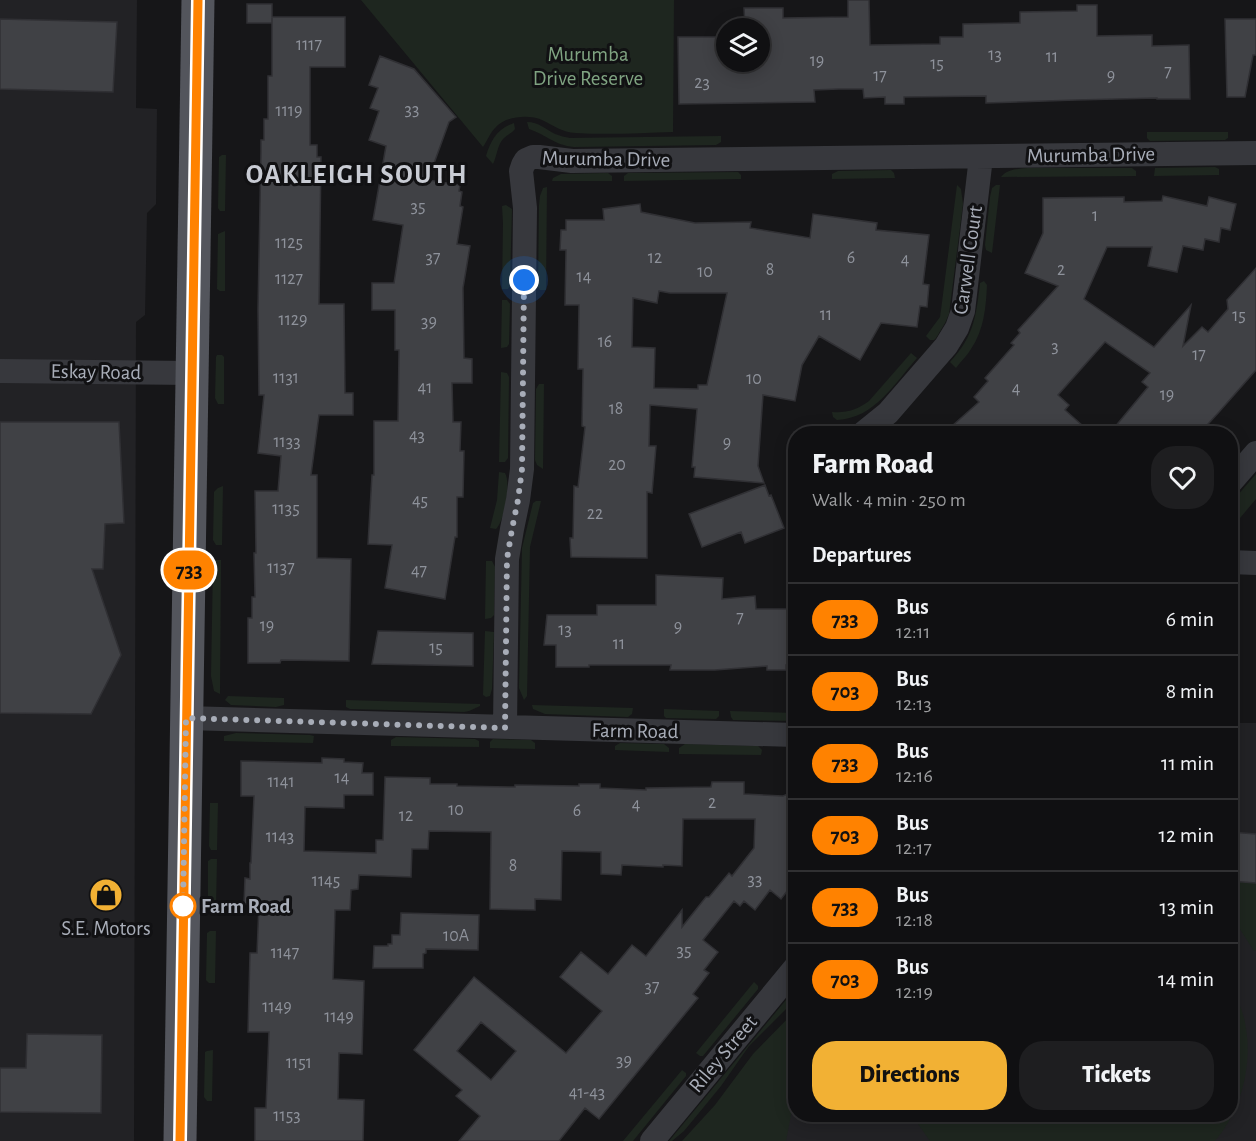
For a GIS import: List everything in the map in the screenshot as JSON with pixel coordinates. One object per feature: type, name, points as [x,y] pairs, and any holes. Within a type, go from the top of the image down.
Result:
[{"type":"main road","points":[[180,1141],[198,0]]},
{"type":"street","name":"Murumba Drive","points":[[505,728],[507,559],[522,469],[525,208],[521,171],[526,160],[533,157],[584,160],[1256,153]]},
{"type":"street","name":"Carwell Court","points":[[872,426],[888,413],[945,346],[957,328],[963,311],[981,157]]},
{"type":"street","name":"Eskay Road","points":[[0,371],[192,373]]},
{"type":"street","points":[[1238,474],[1256,453]]},
{"type":"street","points":[[1238,562],[1256,562]]},
{"type":"street","name":"Farm Road","points":[[186,718],[788,735]]},
{"type":"street","name":"Riley Street","points":[[651,1141],[788,976]]},
{"type":"shaded area","points":[[0,0],[137,0],[136,108],[157,109],[156,204],[147,213],[145,315],[136,322],[134,1141],[0,1141]]},
{"type":"shaded area","points":[[1238,723],[1256,723],[1256,1141],[697,1141],[788,1031],[788,1122],[1238,1122]]},
{"type":"green space","name":"Murumba Drive Reserve","points":[[361,0],[674,0],[673,132],[576,133],[562,130],[537,118],[517,117],[499,124],[483,147]]},
{"type":"green space","points":[[527,122],[535,123],[555,134],[570,138],[721,136],[721,142],[716,145],[574,147],[561,144],[529,129]]},
{"type":"green space","points":[[514,123],[515,129],[501,142],[493,164],[486,156],[490,145],[499,132]]},
{"type":"green space","points":[[1147,132],[1228,132],[1228,138],[1225,140],[1150,141],[1147,138]]},
{"type":"green space","points":[[226,155],[225,211],[220,211],[218,208],[219,157]]},
{"type":"green space","points":[[1215,167],[1219,169],[1219,175],[1154,176],[1155,168]]},
{"type":"green space","points":[[1027,168],[1132,168],[1136,171],[1136,176],[1001,177],[1009,171]]},
{"type":"green space","points":[[891,170],[895,178],[832,179],[832,174],[838,171]]},
{"type":"green space","points":[[738,172],[741,179],[624,181],[624,176],[628,173]]},
{"type":"green space","points":[[608,173],[612,176],[612,181],[552,181],[561,174]]},
{"type":"green space","points":[[957,185],[961,189],[963,204],[949,314],[936,338],[930,340],[926,336],[940,317]]},
{"type":"green space","points":[[1000,185],[992,253],[986,250],[985,245],[990,197],[992,188]]},
{"type":"green space","points":[[547,187],[546,290],[540,290],[538,287],[539,205],[543,188]]},
{"type":"green space","points":[[506,205],[512,209],[510,286],[508,289],[502,289],[502,206]]},
{"type":"green space","points":[[225,231],[225,291],[220,291],[217,289],[218,234]]},
{"type":"green space","points":[[984,281],[987,285],[987,293],[982,326],[971,349],[956,368],[950,362],[969,335],[975,316],[980,283]]},
{"type":"green space","points":[[502,300],[507,300],[510,304],[509,344],[501,348]]},
{"type":"green space","points":[[911,353],[917,358],[883,398],[862,413],[850,418],[837,420],[833,417],[832,412],[852,410],[869,401]]},
{"type":"green space","points":[[217,355],[224,357],[224,404],[218,404],[215,398]]},
{"type":"green space","points":[[501,372],[507,373],[509,377],[508,458],[505,462],[499,462]]},
{"type":"green space","points":[[539,384],[544,384],[543,469],[537,465],[535,460],[536,389]]},
{"type":"green space","points":[[499,472],[505,473],[507,478],[507,493],[502,518],[496,529],[490,528],[497,500]]},
{"type":"green space","points":[[1256,474],[1256,499],[1238,520],[1238,495]]},
{"type":"green space","points":[[223,486],[222,545],[216,545],[213,540],[214,492]]},
{"type":"green space","points":[[541,501],[530,547],[527,696],[524,700],[519,688],[522,548],[533,503]]},
{"type":"green space","points":[[215,560],[221,560],[220,694],[214,691],[211,676],[213,564]]},
{"type":"green space","points":[[486,561],[492,561],[495,567],[494,615],[485,619]]},
{"type":"green space","points":[[485,631],[494,632],[492,689],[490,696],[486,697],[483,695]]},
{"type":"green space","points":[[228,696],[284,698],[284,705],[276,707],[231,705],[225,700]]},
{"type":"green space","points":[[346,700],[480,704],[480,706],[464,712],[350,709],[346,707]]},
{"type":"green space","points":[[532,705],[633,708],[632,714],[628,717],[545,714],[533,709]]},
{"type":"green space","points":[[664,709],[719,711],[719,716],[716,719],[666,718]]},
{"type":"green space","points":[[730,711],[788,713],[788,721],[733,720]]},
{"type":"green space","points":[[236,733],[314,736],[313,743],[224,741],[224,736]]},
{"type":"green space","points":[[396,737],[475,739],[479,741],[479,747],[391,746],[391,740]]},
{"type":"green space","points":[[493,739],[531,740],[535,743],[535,749],[490,748],[490,742]]},
{"type":"green space","points":[[620,743],[664,744],[669,748],[669,752],[615,750],[615,746]]},
{"type":"green space","points":[[685,744],[758,746],[762,750],[761,755],[679,754],[679,748]]},
{"type":"green space","points":[[210,803],[218,803],[217,850],[211,850],[209,846]]},
{"type":"green space","points":[[217,859],[216,907],[208,905],[208,861]]},
{"type":"green space","points":[[1238,882],[1256,883],[1256,950],[1254,951],[1238,926]]},
{"type":"green space","points":[[216,931],[215,983],[209,983],[206,980],[207,933]]},
{"type":"green space","points":[[754,982],[758,989],[703,1056],[696,1053]]},
{"type":"green space","points":[[788,997],[788,1007],[749,1046],[721,1086],[684,1131],[669,1141]]},
{"type":"green space","points":[[1238,1001],[1244,1018],[1248,1050],[1247,1067],[1238,1102]]},
{"type":"green space","points":[[788,1018],[790,1122],[786,1141],[682,1141],[715,1105],[753,1054]]},
{"type":"green space","points":[[213,1050],[212,1101],[207,1101],[204,1097],[205,1052]]},
{"type":"green space","points":[[682,1070],[686,1076],[633,1141],[623,1141]]},
{"type":"green space","points":[[917,1122],[1228,1122],[1215,1141],[930,1141]]},
{"type":"building","points":[[848,0],[869,0],[870,45],[940,44],[940,37],[963,37],[963,24],[1020,23],[1020,12],[1077,11],[1077,5],[1097,5],[1097,36],[1152,35],[1152,46],[1189,45],[1190,99],[986,103],[986,96],[904,97],[904,104],[885,104],[885,97],[864,98],[863,89],[839,89],[814,90],[815,102],[679,104],[678,37],[716,37],[716,72],[770,72],[770,18],[744,18],[744,8],[783,8],[783,18],[848,17]]},
{"type":"building","points":[[247,4],[272,4],[272,17],[345,17],[345,67],[310,67],[310,145],[317,145],[317,157],[321,157],[319,304],[344,304],[345,393],[353,393],[353,415],[319,415],[311,475],[317,475],[317,558],[351,559],[349,661],[281,660],[280,663],[248,663],[248,618],[252,618],[252,597],[255,597],[255,491],[278,491],[281,456],[258,453],[264,395],[259,395],[261,140],[264,140],[264,119],[268,119],[268,76],[272,76],[272,23],[247,23]]},
{"type":"building","points":[[0,19],[117,22],[113,92],[0,89]]},
{"type":"building","points":[[1225,19],[1256,19],[1256,55],[1253,55],[1245,97],[1227,97]]},
{"type":"building","points":[[380,56],[414,69],[456,117],[449,122],[428,180],[460,185],[459,191],[462,192],[460,206],[463,207],[457,244],[470,246],[463,288],[464,358],[472,359],[472,383],[452,383],[453,422],[461,422],[460,451],[464,451],[463,497],[457,497],[457,537],[455,537],[445,599],[385,588],[392,545],[368,544],[372,475],[374,475],[374,421],[398,421],[399,350],[395,350],[395,310],[372,310],[372,283],[394,283],[403,225],[373,220],[386,146],[369,140],[379,111],[370,108],[378,88],[369,85]]},
{"type":"building","points":[[1163,196],[1207,206],[1209,197],[1236,204],[1230,230],[1221,228],[1219,242],[1205,239],[1203,250],[1183,246],[1177,272],[1148,266],[1152,247],[1107,247],[1084,299],[1154,347],[1191,305],[1183,346],[1202,327],[1208,332],[1228,309],[1227,300],[1256,268],[1256,370],[1206,426],[1116,426],[1148,387],[1142,382],[1150,373],[1105,342],[1058,395],[1069,405],[1065,410],[1083,426],[952,426],[979,402],[974,397],[988,381],[985,378],[1014,345],[1011,343],[1020,333],[1018,330],[1058,286],[1025,273],[1043,233],[1043,198],[1124,197],[1124,202],[1162,201]]},
{"type":"building","points":[[640,204],[641,212],[695,223],[751,222],[750,228],[810,238],[813,214],[877,223],[876,230],[929,235],[923,284],[929,285],[927,307],[920,306],[917,327],[881,323],[860,360],[819,336],[802,365],[795,401],[763,395],[758,466],[764,483],[694,477],[695,467],[692,467],[697,409],[650,405],[649,446],[656,446],[652,493],[647,492],[647,558],[571,557],[570,538],[573,538],[574,486],[578,487],[585,427],[582,426],[583,369],[578,369],[579,305],[565,305],[566,250],[560,250],[561,230],[566,230],[566,220],[604,220],[603,209]],"holes":[[[659,291],[727,293],[707,385],[698,385],[698,389],[654,388],[655,348],[632,347],[633,298],[657,303]]]},
{"type":"building","points":[[0,422],[119,422],[124,523],[105,524],[103,569],[92,569],[121,655],[91,714],[0,713]]},
{"type":"building","points":[[765,485],[784,528],[745,543],[741,532],[702,547],[689,514]]},
{"type":"building","points":[[656,575],[723,578],[722,599],[755,596],[756,609],[788,609],[788,665],[786,665],[786,670],[767,670],[767,666],[715,670],[670,670],[671,665],[556,667],[556,645],[544,645],[547,615],[597,615],[597,605],[656,605]]},
{"type":"building","points":[[378,631],[473,633],[473,666],[372,664]]},
{"type":"building","points":[[322,758],[344,759],[344,762],[363,763],[362,773],[373,773],[373,795],[344,795],[344,808],[305,807],[304,851],[376,853],[376,840],[383,840],[385,777],[430,778],[430,784],[457,784],[457,786],[515,787],[515,785],[600,784],[600,788],[646,790],[646,788],[711,787],[712,782],[744,782],[744,794],[783,796],[788,794],[788,890],[781,899],[770,890],[755,910],[744,901],[740,906],[734,901],[703,940],[718,952],[704,970],[709,973],[693,994],[698,998],[599,1119],[585,1108],[559,1141],[459,1141],[480,1116],[456,1096],[462,1090],[414,1050],[474,977],[566,1053],[602,1011],[560,977],[581,952],[608,974],[632,945],[646,956],[682,910],[682,927],[729,873],[732,876],[754,848],[755,819],[683,819],[682,866],[622,865],[621,875],[601,874],[601,852],[562,851],[561,900],[535,899],[535,910],[490,909],[491,832],[429,831],[428,849],[412,849],[411,877],[359,875],[358,889],[351,890],[350,910],[335,910],[333,979],[364,981],[362,1054],[339,1053],[338,1099],[364,1100],[363,1141],[255,1141],[255,1108],[266,1108],[269,1032],[248,1032],[250,953],[257,953],[259,904],[244,904],[245,878],[250,879],[254,796],[241,796],[241,761],[322,763]],"holes":[[[481,1022],[516,1051],[491,1080],[457,1051]]]},
{"type":"building","points":[[1238,833],[1256,834],[1256,883],[1238,882]]},
{"type":"building","points":[[401,913],[479,915],[478,950],[426,949],[426,953],[423,954],[423,968],[373,968],[374,946],[388,946],[392,944],[392,935],[400,935]]},
{"type":"building","points":[[27,1034],[102,1035],[101,1113],[0,1112],[0,1068],[26,1068]]},
{"type":"bus line","name":"733","points":[[180,1141],[198,0]]},
{"type":"place","name":"S.E. Motors","points":[[106,895]]},
{"type":"place","name":"Farm Road","points":[[183,906]]},
{"type":"district","name":"OAKLEIGH SOUTH","points":[[357,174]]},
{"type":"route","points":[[183,906],[186,718],[505,728],[507,559],[522,469],[524,280]]}]
